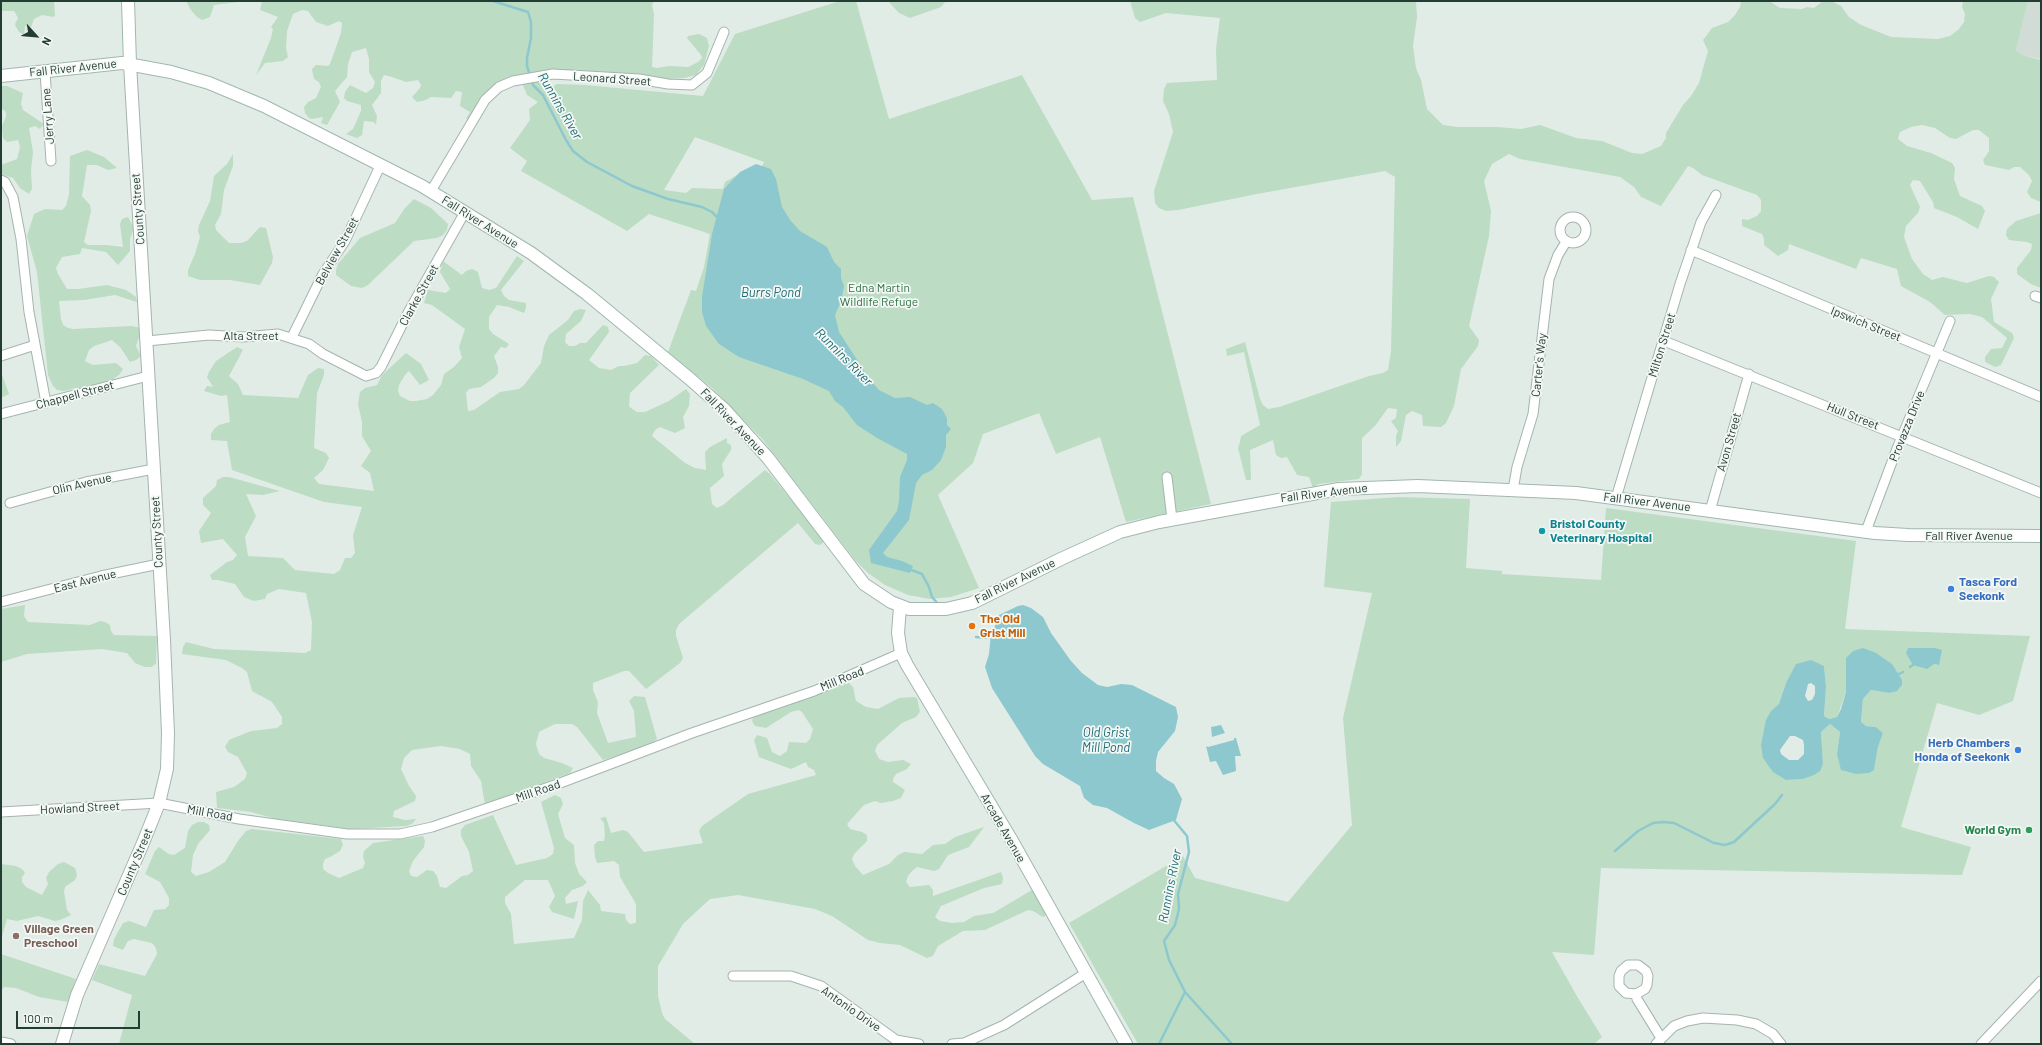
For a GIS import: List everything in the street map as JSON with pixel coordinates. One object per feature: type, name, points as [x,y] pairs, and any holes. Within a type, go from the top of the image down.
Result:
[{"type":"main road","name":"County Street","points":[[62,1044],[78,995],[144,844],[159,804],[167,769],[168,733],[147,341],[130,64],[128,1]]},
{"type":"main road","name":"Fall River Avenue","points":[[1,76],[122,63],[171,72],[233,93],[280,114],[381,164],[431,191],[531,253],[587,294],[724,410],[788,482],[864,584],[891,602],[908,609],[946,609],[972,603],[1063,558],[1120,532],[1172,519],[1339,489],[1418,486],[1513,490],[1616,498],[1866,531],[1908,535],[2041,536]]},
{"type":"main road","name":"Arcade Avenue","points":[[900,607],[898,633],[901,653],[1011,839],[1126,1044]]},
{"type":"street","name":"Leonard Street","points":[[431,191],[485,100],[499,87],[513,81],[553,74],[639,79],[668,84],[692,85],[707,74],[724,32]]},
{"type":"street","name":"Jerry Lane","points":[[45,72],[51,161]]},
{"type":"street","name":"Belview Street","points":[[292,337],[323,274],[345,241],[381,164]]},
{"type":"street","points":[[1,180],[5,182],[13,197],[21,239],[29,312],[46,403]]},
{"type":"street","name":"Milton Street","points":[[1616,498],[1691,250],[1701,222],[1716,195]]},
{"type":"street","name":"Clarke Street","points":[[370,375],[376,373],[381,367],[409,311],[465,212]]},
{"type":"street","name":"Carter's Way","points":[[1513,490],[1516,467],[1533,414],[1549,279],[1558,255],[1566,242]]},
{"type":"street","name":"Ipswich Street","points":[[1691,250],[2041,397]]},
{"type":"street","name":"Provazza Drive","points":[[1866,531],[1902,437],[1950,321]]},
{"type":"street","name":"Alta Street","points":[[147,341],[209,335],[244,337],[278,334],[292,337],[309,344],[348,368],[366,376],[370,375]]},
{"type":"street","name":"Hull Street","points":[[1664,341],[2041,493]]},
{"type":"street","points":[[1,356],[35,345]]},
{"type":"street","name":"Avon Street","points":[[1710,511],[1749,374]]},
{"type":"street","name":"Chappell Street","points":[[1,414],[148,376]]},
{"type":"street","name":"Olin Avenue","points":[[10,504],[86,482],[154,469]]},
{"type":"street","points":[[1168,477],[1172,519]]},
{"type":"street","name":"East Avenue","points":[[1,602],[101,576],[159,564]]},
{"type":"street","name":"Mill Road","points":[[159,804],[239,819],[347,834],[400,834],[426,829],[555,786],[692,733],[814,691],[901,653]]},
{"type":"street","name":"Howland Street","points":[[1,812],[159,804]]},
{"type":"street","points":[[952,1044],[964,1043],[1004,1025],[1086,973]]},
{"type":"street","name":"Antonio Drive","points":[[734,976],[791,976],[820,986],[896,1040],[919,1044]]},
{"type":"street","points":[[1982,1044],[2041,982]]},
{"type":"street","points":[[1636,994],[1639,1006],[1658,1041],[1681,1023],[1696,1018],[1710,1018],[1736,1020],[1756,1024],[1773,1034],[1781,1044]]},
{"type":"street","points":[[1,1042],[11,1044]]},
{"type":"shaded area","points":[[2028,1],[2041,1],[2041,59],[2022,55],[2016,50]]},
{"type":"green space","points":[[1,1],[54,1],[55,15],[54,17],[42,15],[34,19],[31,27],[25,26],[24,35],[19,32],[16,27],[15,24],[18,18],[14,11],[1,11]]},
{"type":"green space","points":[[186,1],[246,1],[214,5],[210,17],[202,20],[191,10]]},
{"type":"green space","name":"Edna Martin Wildlife Refuge","points":[[262,1],[654,1],[652,5],[654,14],[652,67],[688,67],[698,62],[702,58],[701,55],[687,38],[688,36],[699,34],[707,38],[709,46],[704,65],[696,75],[684,78],[667,79],[643,75],[540,74],[548,84],[555,86],[556,84],[585,85],[703,96],[735,34],[840,1],[856,1],[889,119],[1022,75],[1092,200],[1133,197],[1211,504],[1126,522],[1100,437],[1056,454],[1039,413],[983,434],[973,463],[938,495],[979,588],[951,597],[930,599],[908,595],[885,585],[868,573],[855,560],[763,440],[712,388],[668,352],[691,290],[696,291],[704,267],[710,234],[649,214],[627,231],[521,171],[527,161],[510,148],[530,120],[529,109],[538,102],[527,95],[520,78],[485,97],[468,119],[466,119],[470,112],[460,106],[462,92],[456,91],[451,98],[431,97],[417,102],[412,97],[420,88],[421,85],[418,80],[406,82],[384,75],[381,81],[381,93],[372,105],[377,116],[376,125],[374,122],[364,121],[362,135],[357,138],[346,134],[353,129],[361,111],[361,105],[347,101],[344,98],[345,92],[350,85],[366,93],[373,88],[375,82],[369,72],[369,59],[366,48],[352,52],[348,64],[347,77],[335,91],[340,102],[327,125],[321,123],[323,117],[312,119],[309,118],[305,113],[304,107],[308,102],[316,98],[321,87],[319,82],[314,79],[312,69],[316,65],[328,66],[330,64],[341,33],[342,23],[339,21],[328,26],[316,22],[308,11],[302,10],[293,14],[287,31],[286,48],[288,57],[283,61],[265,63],[256,75],[271,38],[273,29],[271,27],[278,17],[260,10]],"holes":[[[695,137],[764,162],[762,166],[751,167],[725,182],[723,189],[692,188],[686,193],[664,190]]]},
{"type":"green space","points":[[888,1],[946,1],[941,7],[910,18],[899,13]]},
{"type":"green space","points":[[1130,1],[1416,1],[1417,17],[1413,46],[1416,68],[1421,80],[1427,109],[1443,125],[1458,127],[1497,127],[1521,129],[1540,125],[1576,138],[1602,141],[1632,153],[1642,154],[1661,146],[1666,138],[1666,133],[1683,105],[1699,83],[1708,51],[1703,40],[1712,28],[1728,22],[1735,15],[1740,7],[1741,1],[1769,1],[1780,8],[1802,9],[1807,7],[1814,8],[1823,1],[1831,1],[1841,6],[1849,17],[1861,25],[1891,37],[1938,39],[1950,36],[1959,29],[1964,22],[1965,14],[1962,7],[1963,1],[2028,1],[2016,50],[2022,55],[2041,60],[2041,202],[2031,198],[2027,192],[2032,181],[2029,175],[2020,167],[2014,167],[2009,170],[1985,165],[1983,160],[1989,151],[1989,138],[1979,130],[1973,130],[1956,139],[1950,138],[1935,128],[1922,125],[1911,127],[1900,132],[1898,139],[1907,146],[1931,153],[1952,163],[1955,168],[1954,179],[1960,196],[1982,206],[1985,211],[1978,229],[1957,217],[1934,208],[1933,202],[1920,181],[1913,180],[1910,185],[1920,207],[1918,213],[1906,226],[1904,237],[1912,259],[1923,274],[1932,280],[1943,277],[1967,283],[1989,276],[1994,277],[1999,282],[1991,299],[1994,322],[2012,333],[2014,338],[2001,365],[1995,367],[1985,362],[1985,357],[1991,349],[2002,348],[2007,338],[1982,317],[1970,314],[1945,315],[1930,302],[1901,286],[1897,269],[1861,258],[1856,269],[1789,244],[1788,250],[1778,256],[1764,245],[1762,234],[1742,226],[1742,219],[1748,220],[1757,216],[1761,211],[1761,200],[1757,195],[1702,175],[1688,166],[1661,206],[1641,197],[1634,187],[1620,177],[1520,159],[1509,154],[1492,164],[1484,181],[1491,211],[1489,236],[1469,326],[1479,340],[1478,346],[1461,369],[1454,406],[1446,423],[1441,427],[1423,426],[1422,415],[1412,411],[1406,415],[1401,441],[1396,447],[1396,436],[1398,431],[1391,421],[1396,418],[1397,409],[1388,408],[1375,426],[1362,438],[1362,474],[1359,479],[1318,484],[1313,488],[1309,477],[1297,475],[1287,457],[1281,458],[1276,455],[1273,440],[1250,450],[1251,480],[1246,480],[1238,448],[1241,436],[1260,425],[1244,352],[1227,356],[1226,349],[1245,342],[1260,399],[1263,405],[1268,409],[1279,407],[1369,376],[1383,373],[1388,370],[1391,351],[1395,177],[1385,171],[1178,210],[1166,211],[1159,208],[1155,203],[1154,191],[1173,132],[1169,114],[1163,101],[1164,89],[1167,83],[1217,80],[1216,49],[1220,18],[1166,13],[1140,22],[1135,18]]},
{"type":"green space","points":[[1,86],[7,86],[23,93],[21,104],[23,110],[44,124],[40,129],[35,126],[29,128],[33,152],[31,170],[32,189],[29,194],[20,188],[13,178],[1,174],[1,165],[17,159],[20,147],[18,140],[7,142],[3,138],[2,126],[6,117],[6,112],[1,108]]},
{"type":"green space","points":[[87,150],[104,157],[117,168],[108,170],[97,165],[87,165],[82,196],[90,205],[91,211],[84,242],[88,245],[123,247],[120,224],[122,219],[128,217],[134,228],[130,239],[130,251],[118,265],[106,252],[82,248],[80,254],[62,257],[56,268],[67,289],[107,285],[126,290],[136,297],[137,302],[115,295],[84,300],[59,301],[61,319],[63,325],[73,329],[131,326],[142,328],[136,346],[141,356],[130,362],[120,347],[112,340],[94,346],[89,350],[85,361],[93,365],[116,363],[123,369],[120,374],[106,385],[95,389],[76,388],[64,391],[57,390],[53,386],[48,375],[37,272],[27,236],[34,214],[45,209],[62,210],[66,206],[69,194],[70,156]]},
{"type":"green space","points":[[233,154],[233,166],[224,190],[221,214],[215,225],[216,230],[229,243],[241,243],[247,241],[260,227],[266,228],[273,257],[272,263],[260,285],[230,280],[200,280],[188,276],[188,270],[200,237],[198,231],[199,225],[210,201],[214,176],[227,164]]},
{"type":"green space","points":[[414,199],[431,208],[448,224],[447,230],[443,235],[437,238],[414,241],[368,285],[362,288],[351,286],[336,275],[338,264],[360,238],[395,223],[405,208]]},
{"type":"green space","points":[[2041,213],[2041,288],[2031,284],[2017,274],[2017,268],[2031,250],[2032,244],[2009,240],[2006,235],[2007,229],[2016,221]]},
{"type":"green space","points":[[517,256],[524,261],[501,290],[504,296],[509,300],[526,303],[526,308],[524,313],[509,307],[497,305],[489,317],[489,329],[493,334],[509,344],[506,348],[501,347],[494,356],[498,367],[498,373],[494,378],[481,387],[469,389],[466,393],[468,411],[474,410],[500,392],[519,389],[524,385],[541,363],[544,346],[549,335],[568,320],[574,311],[580,309],[586,310],[581,321],[566,334],[565,342],[569,346],[586,343],[603,325],[608,327],[609,332],[589,360],[599,368],[611,370],[619,366],[637,363],[645,355],[651,356],[659,365],[630,393],[629,406],[631,408],[637,412],[645,412],[669,401],[686,389],[690,394],[689,406],[683,417],[685,428],[675,433],[660,427],[655,430],[652,436],[685,463],[695,468],[706,470],[705,452],[710,447],[727,438],[727,443],[731,445],[731,450],[722,464],[724,476],[710,488],[712,504],[717,508],[723,505],[765,470],[770,474],[825,541],[820,545],[815,544],[798,523],[679,624],[676,630],[676,636],[683,658],[680,663],[646,689],[629,671],[624,671],[593,683],[593,690],[598,702],[597,713],[608,743],[636,737],[634,711],[629,701],[634,696],[645,697],[657,739],[648,746],[603,760],[577,727],[572,724],[555,724],[539,732],[536,744],[539,754],[544,758],[573,768],[570,773],[485,805],[481,781],[471,766],[470,754],[460,749],[441,746],[412,750],[404,758],[401,769],[409,786],[416,796],[415,801],[394,811],[393,817],[405,820],[416,819],[413,823],[407,826],[351,829],[276,819],[251,812],[217,808],[216,792],[234,787],[245,779],[247,773],[238,757],[228,752],[225,747],[229,740],[251,731],[277,728],[282,724],[282,717],[272,702],[252,691],[247,672],[242,668],[226,660],[182,654],[183,647],[186,642],[214,649],[305,653],[311,650],[312,622],[306,593],[279,589],[267,594],[265,599],[254,601],[244,597],[235,584],[212,580],[210,575],[227,562],[233,560],[237,555],[223,539],[201,543],[199,531],[211,513],[203,505],[203,498],[216,486],[217,480],[223,477],[229,477],[280,491],[263,495],[246,494],[256,516],[245,537],[248,556],[283,558],[295,570],[334,574],[340,570],[345,558],[351,558],[355,553],[353,535],[362,507],[324,502],[232,470],[227,441],[211,440],[211,434],[214,429],[219,425],[230,422],[227,395],[221,396],[204,391],[207,386],[213,387],[207,377],[209,372],[216,361],[237,347],[243,350],[229,376],[238,384],[243,395],[298,398],[308,375],[318,368],[324,369],[324,375],[317,393],[314,448],[326,453],[329,458],[323,470],[314,478],[319,484],[374,491],[370,473],[361,466],[371,451],[362,436],[362,422],[358,404],[360,392],[365,388],[377,385],[382,375],[406,353],[421,364],[429,380],[420,385],[409,371],[399,385],[398,391],[400,396],[410,401],[416,401],[427,399],[433,395],[441,385],[444,374],[454,367],[462,358],[459,347],[465,329],[432,305],[424,303],[428,290],[446,293],[450,289],[440,272],[443,261],[462,275],[466,271],[472,269],[478,272],[482,288],[489,290],[496,288]]},
{"type":"green space","points":[[1,372],[9,394],[1,398]]},
{"type":"green space","points":[[1398,497],[1470,499],[1466,568],[1502,571],[1502,574],[1601,580],[1606,508],[1856,541],[1845,629],[2030,636],[2013,701],[1979,715],[1937,703],[1901,827],[1971,847],[1962,875],[1601,868],[1594,955],[1552,952],[1602,1037],[1594,1044],[1138,1044],[1069,923],[1183,856],[1195,878],[1288,902],[1352,825],[1343,718],[1372,593],[1324,587],[1331,502]],"holes":[[[1928,648],[1935,648],[1937,665],[1908,649]],[[1846,658],[1889,693],[1871,690],[1863,699],[1861,723],[1866,726],[1876,727],[1883,733],[1878,747],[1874,770],[1837,754],[1840,732],[1830,724],[1821,732],[1823,764],[1803,779],[1786,780],[1771,711],[1779,705],[1786,683],[1824,666],[1826,687],[1824,716],[1829,719],[1837,717],[1846,692]]]},
{"type":"green space","points":[[25,605],[24,616],[28,622],[90,625],[100,621],[110,625],[111,631],[114,635],[157,636],[156,664],[151,667],[145,667],[135,663],[127,653],[102,649],[27,654],[1,662],[1,609]]},
{"type":"green space","points":[[849,683],[853,687],[856,701],[866,707],[878,709],[899,698],[914,697],[917,698],[920,712],[916,717],[902,723],[877,745],[875,751],[879,759],[888,762],[903,760],[911,764],[907,769],[896,774],[893,779],[893,782],[905,790],[901,798],[881,803],[875,801],[864,805],[847,824],[850,829],[867,835],[867,841],[854,854],[852,859],[855,866],[863,875],[889,864],[898,855],[904,852],[922,854],[933,845],[945,844],[955,837],[984,827],[969,847],[948,855],[939,869],[934,871],[917,867],[908,876],[906,882],[910,887],[929,885],[933,890],[933,896],[1001,872],[1003,878],[1002,884],[984,888],[941,906],[935,917],[940,921],[952,923],[964,922],[974,916],[993,913],[1032,890],[1048,914],[1043,917],[1033,911],[1028,910],[985,930],[963,931],[938,946],[933,956],[927,958],[900,945],[868,940],[832,916],[815,909],[738,895],[710,899],[683,924],[658,966],[658,996],[662,1013],[665,1019],[695,1044],[119,1044],[132,995],[92,980],[99,964],[145,976],[157,954],[156,948],[152,943],[134,939],[128,941],[123,950],[113,946],[114,939],[123,923],[129,921],[146,927],[154,910],[165,909],[169,905],[169,898],[160,882],[145,874],[155,851],[159,847],[169,854],[174,855],[185,848],[188,831],[192,825],[198,822],[204,822],[209,825],[210,830],[198,844],[193,855],[191,872],[196,876],[209,872],[225,862],[246,831],[252,829],[341,839],[343,845],[340,851],[325,859],[323,864],[323,869],[339,878],[363,868],[365,863],[363,857],[364,851],[373,843],[423,836],[425,841],[424,847],[413,861],[409,871],[411,876],[417,877],[427,870],[433,871],[437,876],[440,887],[446,888],[462,876],[468,875],[473,871],[469,852],[461,836],[461,830],[465,825],[493,815],[516,865],[547,858],[553,854],[554,848],[541,802],[555,795],[561,798],[563,804],[558,814],[565,838],[574,845],[575,863],[579,874],[587,882],[583,886],[572,890],[565,898],[566,904],[578,901],[574,919],[552,912],[549,907],[555,896],[548,880],[525,880],[505,897],[505,903],[511,914],[514,944],[574,938],[582,920],[583,901],[588,890],[600,905],[601,911],[625,914],[626,920],[630,924],[636,923],[636,904],[620,877],[619,865],[614,861],[597,863],[594,845],[598,841],[604,841],[605,835],[604,823],[600,818],[606,817],[611,833],[623,830],[628,832],[644,852],[703,843],[699,831],[702,826],[748,794],[816,775],[814,770],[808,767],[806,762],[791,769],[759,757],[754,740],[757,735],[767,738],[772,752],[780,756],[787,751],[789,742],[806,743],[810,739],[813,729],[802,712],[799,710],[791,712],[766,728],[755,726],[752,721],[753,718],[762,713]]},
{"type":"green space","points":[[64,862],[75,868],[77,875],[75,880],[65,887],[64,892],[67,910],[71,915],[55,921],[38,916],[17,921],[7,919],[1,940],[1,864],[16,866],[22,869],[25,873],[22,877],[22,882],[26,887],[42,895],[48,884],[46,878],[49,872],[58,864]]},
{"type":"green space","points":[[1,954],[76,979],[68,1002],[39,997],[16,988],[4,987],[1,991]]},
{"type":"water","name":"Burrs Pond","points":[[756,164],[771,169],[776,179],[782,207],[790,220],[800,231],[827,247],[834,262],[841,269],[841,278],[844,286],[841,301],[835,315],[839,332],[870,380],[879,390],[895,398],[910,397],[927,405],[933,403],[942,409],[947,418],[947,425],[951,429],[946,435],[946,447],[941,460],[932,470],[922,475],[916,483],[909,520],[883,553],[887,557],[913,566],[910,573],[871,563],[869,550],[897,511],[900,477],[907,460],[907,454],[877,438],[857,425],[843,407],[835,401],[829,391],[803,379],[739,357],[719,344],[706,326],[702,312],[702,297],[712,234],[724,189],[740,172]]},
{"type":"water","name":"Old Grist Mill Pond","points":[[1023,605],[1031,608],[1043,617],[1051,633],[1071,661],[1082,673],[1098,685],[1107,687],[1121,684],[1132,685],[1176,707],[1178,717],[1175,731],[1158,752],[1156,771],[1174,784],[1182,799],[1176,820],[1149,830],[1107,808],[1093,805],[1084,798],[1080,786],[1043,764],[1035,756],[992,688],[985,667],[989,654],[991,633],[999,615]]},
{"type":"water","points":[[1863,648],[1876,653],[1892,664],[1902,680],[1902,685],[1897,691],[1889,693],[1871,690],[1863,699],[1861,722],[1866,726],[1876,727],[1883,733],[1878,747],[1874,770],[1869,773],[1856,774],[1841,770],[1837,754],[1840,732],[1830,724],[1821,732],[1823,764],[1820,771],[1803,779],[1786,780],[1773,772],[1763,758],[1761,745],[1766,720],[1771,711],[1779,704],[1786,683],[1796,664],[1811,660],[1824,666],[1826,687],[1824,716],[1829,719],[1837,717],[1846,692],[1846,658],[1853,651]],"holes":[[[1811,683],[1815,686],[1815,694],[1812,700],[1808,701],[1805,696],[1808,684]],[[1790,736],[1795,736],[1803,740],[1804,754],[1798,760],[1789,760],[1781,754],[1780,750]]]},
{"type":"water","points":[[1908,648],[1935,648],[1942,650],[1939,665],[1934,664],[1927,669],[1913,665],[1906,653]]},
{"type":"water","points":[[1221,725],[1225,733],[1212,737],[1211,727]]},
{"type":"water","points":[[1234,738],[1236,738],[1241,756],[1235,756],[1236,771],[1223,775],[1216,761],[1210,762],[1206,746],[1208,747],[1234,740]]},
{"type":"waterway","name":"Runnins River","points":[[493,1],[528,12],[531,22],[531,38],[527,66],[533,85],[543,95],[573,151],[587,162],[632,186],[668,199],[702,207],[712,212],[719,219]]},
{"type":"waterway","name":"Runnins River","points":[[909,569],[922,574],[929,587],[932,597],[938,604]]},
{"type":"waterway","name":"Runnins River","points":[[976,637],[992,638]]},
{"type":"waterway","points":[[1899,674],[1903,672]]},
{"type":"waterway","points":[[1615,851],[1638,831],[1653,823],[1663,822],[1674,823],[1714,843],[1725,845],[1734,842],[1775,804],[1782,795]]},
{"type":"waterway","name":"Runnins River","points":[[1172,818],[1187,836],[1189,852],[1178,894],[1179,909],[1175,925],[1164,941],[1169,960],[1185,992],[1232,1044]]},
{"type":"waterway","points":[[1159,1044],[1185,992]]},
{"type":"place","name":"Bristol County Veterinary Hospital","points":[[1542,531]]},
{"type":"place","name":"Tasca Ford Seekonk","points":[[1951,589]]},
{"type":"place","name":"The Old Grist Mill","points":[[972,626]]},
{"type":"place","name":"Herb Chambers Honda of Seekonk","points":[[2018,750]]},
{"type":"place","name":"World Gym","points":[[2029,830]]},
{"type":"place","name":"Village Green Preschool","points":[[16,936]]}]
